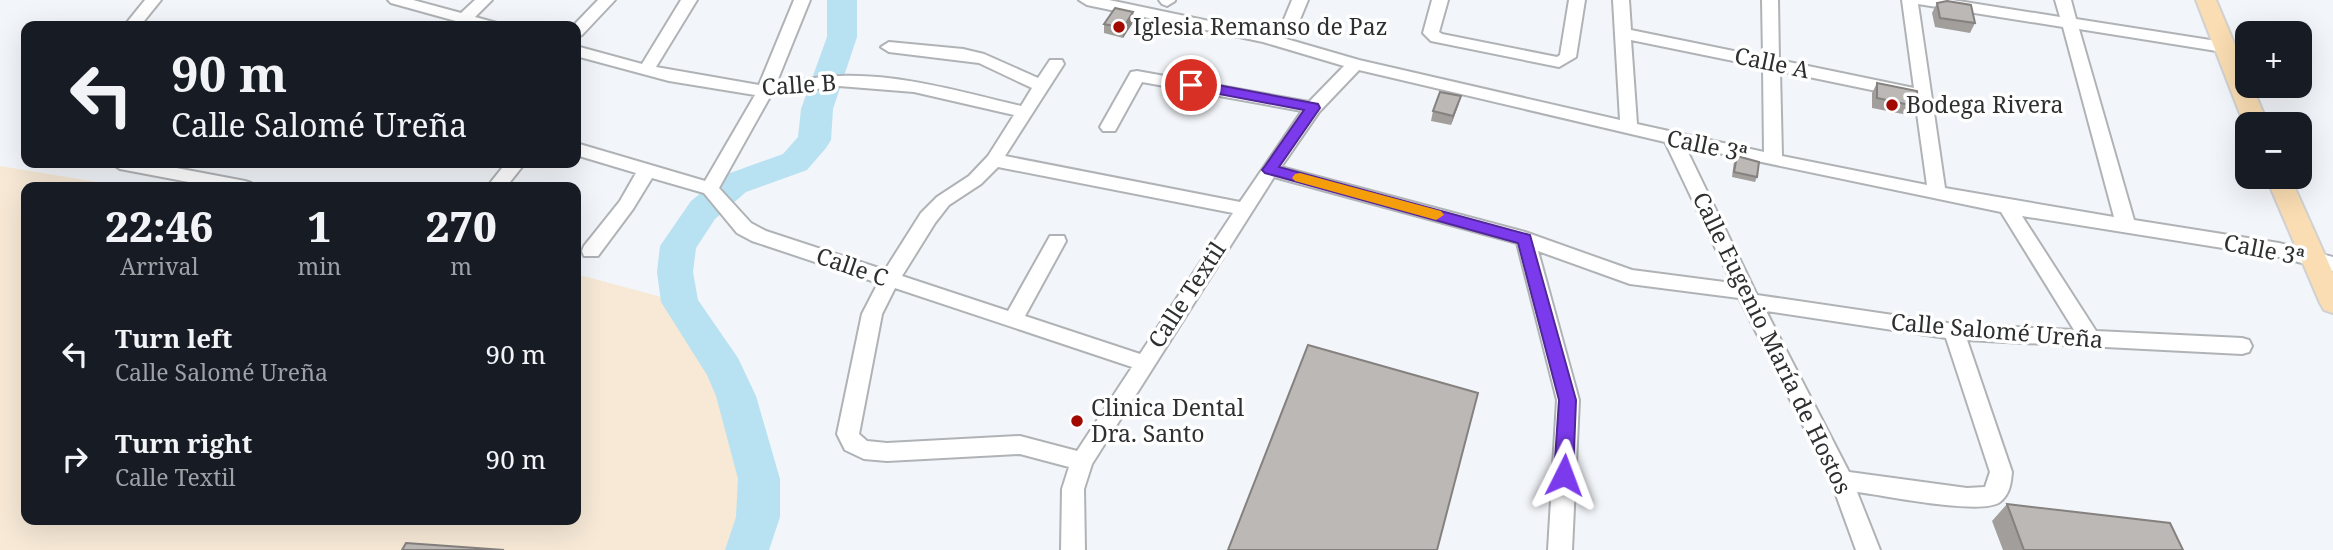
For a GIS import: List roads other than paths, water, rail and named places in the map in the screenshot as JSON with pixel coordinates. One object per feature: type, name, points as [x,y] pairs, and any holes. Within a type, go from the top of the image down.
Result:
[{"type":"main road","points":[[2206,0],[2251,112]]},
{"type":"main road","points":[[2284,189],[2322,261],[2333,303]]},
{"type":"street","points":[[136,21],[153,0]]},
{"type":"street","points":[[396,0],[474,21]]},
{"type":"street","points":[[464,18],[484,0]]},
{"type":"street","points":[[581,27],[607,0]]},
{"type":"street","points":[[647,69],[689,0]]},
{"type":"street","points":[[581,150],[710,189],[765,91],[802,0]]},
{"type":"street","name":"Calle 3ª","points":[[1087,0],[1266,38],[1355,64],[1773,160],[2007,207],[2279,250],[2322,261]]},
{"type":"street","points":[[1288,29],[1300,0]]},
{"type":"street","points":[[1440,0],[1431,33],[1437,38],[1559,62],[1568,57],[1577,0]]},
{"type":"street","points":[[1621,0],[1629,128]]},
{"type":"street","points":[[1770,0],[1773,160]]},
{"type":"street","points":[[1910,0],[1937,194]]},
{"type":"street","points":[[1922,0],[2224,47]]},
{"type":"street","points":[[2063,0],[2126,226]]},
{"type":"street","name":"Calle A","points":[[1621,33],[1773,62],[1923,95]]},
{"type":"street","points":[[889,47],[963,54],[984,60],[1041,86]]},
{"type":"street","name":"Calle B","points":[[581,52],[669,76],[765,91],[839,81],[914,87],[1024,112]]},
{"type":"street","points":[[1056,64],[995,160],[975,180],[943,201],[928,218],[889,280],[872,314],[848,435],[853,444],[864,450],[887,452],[1020,445],[1082,461]]},
{"type":"street","name":"Calle Textil","points":[[1073,550],[1073,489],[1082,461],[1270,170],[1313,108],[1355,64]]},
{"type":"street","points":[[1109,127],[1137,76],[1313,108]]},
{"type":"street","name":"Calle Eugenio María de Hostos","points":[[1672,138],[1842,480],[1868,550]]},
{"type":"street","points":[[995,160],[1244,209]]},
{"type":"street","points":[[146,168],[219,182]]},
{"type":"street","points":[[500,182],[512,168]]},
{"type":"street","points":[[591,251],[627,205],[647,170]]},
{"type":"street","name":"Calle Salomé Ureña","points":[[1270,170],[1525,239],[1630,277],[1954,332],[2242,346]]},
{"type":"street","name":"Calle C","points":[[710,189],[744,228],[759,236],[1143,363]]},
{"type":"street","points":[[2007,207],[2091,340]]},
{"type":"street","points":[[1525,239],[1568,400],[1560,550]]},
{"type":"street","points":[[1013,320],[1057,241]]},
{"type":"street","points":[[1842,480],[1967,498],[1991,496],[1999,487],[2001,472],[1954,332]]},
{"type":"waterway","points":[[747,550],[758,517],[759,479],[736,396],[724,369],[680,302],[675,272],[678,246],[703,210],[734,184],[795,162],[814,140],[817,109],[842,37],[842,0]]},
{"type":"place","name":"Iglesia Remanso de Paz","points":[[1119,27]]},
{"type":"place","name":"Bodega Rivera","points":[[1892,105]]},
{"type":"place","name":"Clinica Dental Dra. Santo","points":[[1077,421]]}]
